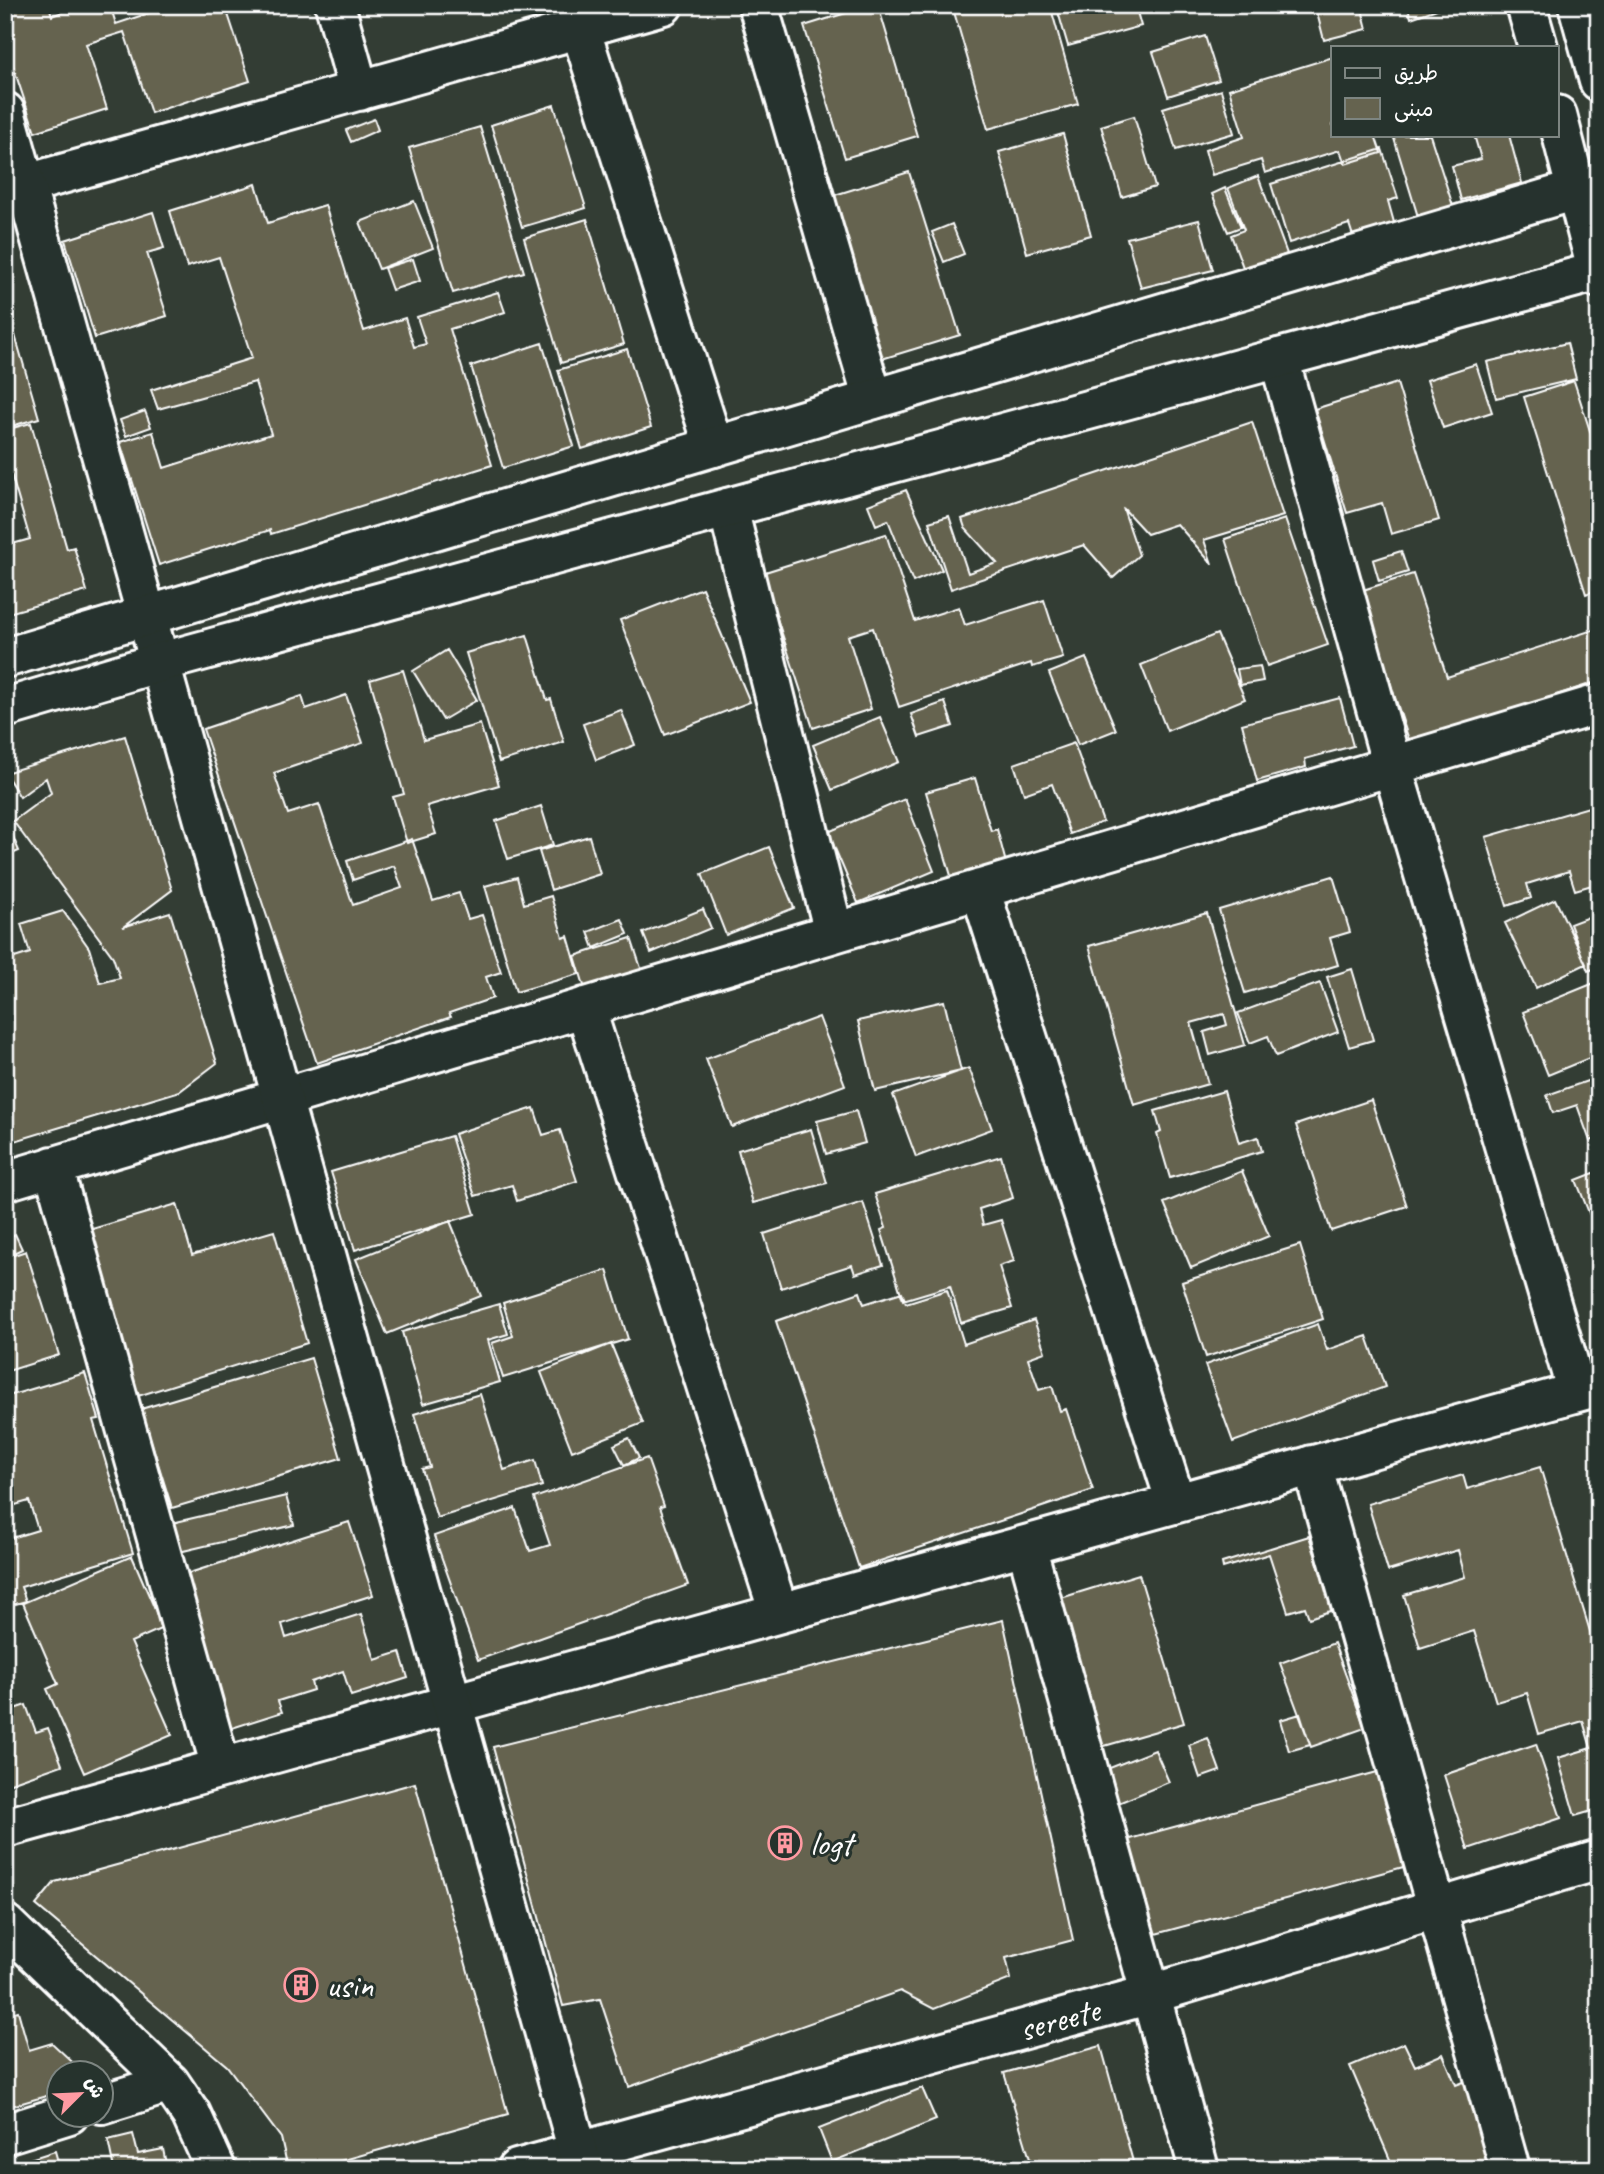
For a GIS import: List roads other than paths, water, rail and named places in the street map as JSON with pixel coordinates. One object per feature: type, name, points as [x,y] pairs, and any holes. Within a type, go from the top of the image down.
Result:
[{"type":"street","points":[[335,5],[359,91]]},
{"type":"street","points":[[15,187],[663,5]]},
{"type":"street","points":[[758,5],[873,399]]},
{"type":"street","points":[[1526,5],[1538,46]]},
{"type":"street","points":[[1578,5],[1599,81]]},
{"type":"street","points":[[580,29],[713,447]]},
{"type":"street","points":[[5,112],[15,187],[148,616],[580,2160]]},
{"type":"street","points":[[5,708],[160,662],[1598,274],[1588,186],[1558,117]]},
{"type":"street","points":[[5,658],[1588,186]]},
{"type":"street","points":[[5,1828],[1588,1389],[1392,766],[1279,358]]},
{"type":"street","points":[[728,508],[834,933]]},
{"type":"street","points":[[5,1181],[1599,704]]},
{"type":"street","points":[[980,888],[1176,1503]]},
{"type":"street","points":[[585,1006],[779,1613]]},
{"type":"street","points":[[52,1166],[221,1768]]},
{"type":"street","points":[[1312,1465],[1510,2169]]},
{"type":"street","points":[[1026,1545],[1199,2169]]},
{"type":"street","name":"sereete","points":[[517,2169],[580,2160],[1599,1860]]},
{"type":"street","points":[[5,1924],[170,2083],[191,2114],[216,2169]]},
{"type":"street","points":[[116,2100],[170,2083]]},
{"type":"street","points":[[5,2134],[46,2122]]},
{"type":"place","name":"logt","points":[[785,1843]]},
{"type":"place","name":"usin","points":[[301,1985]]}]
